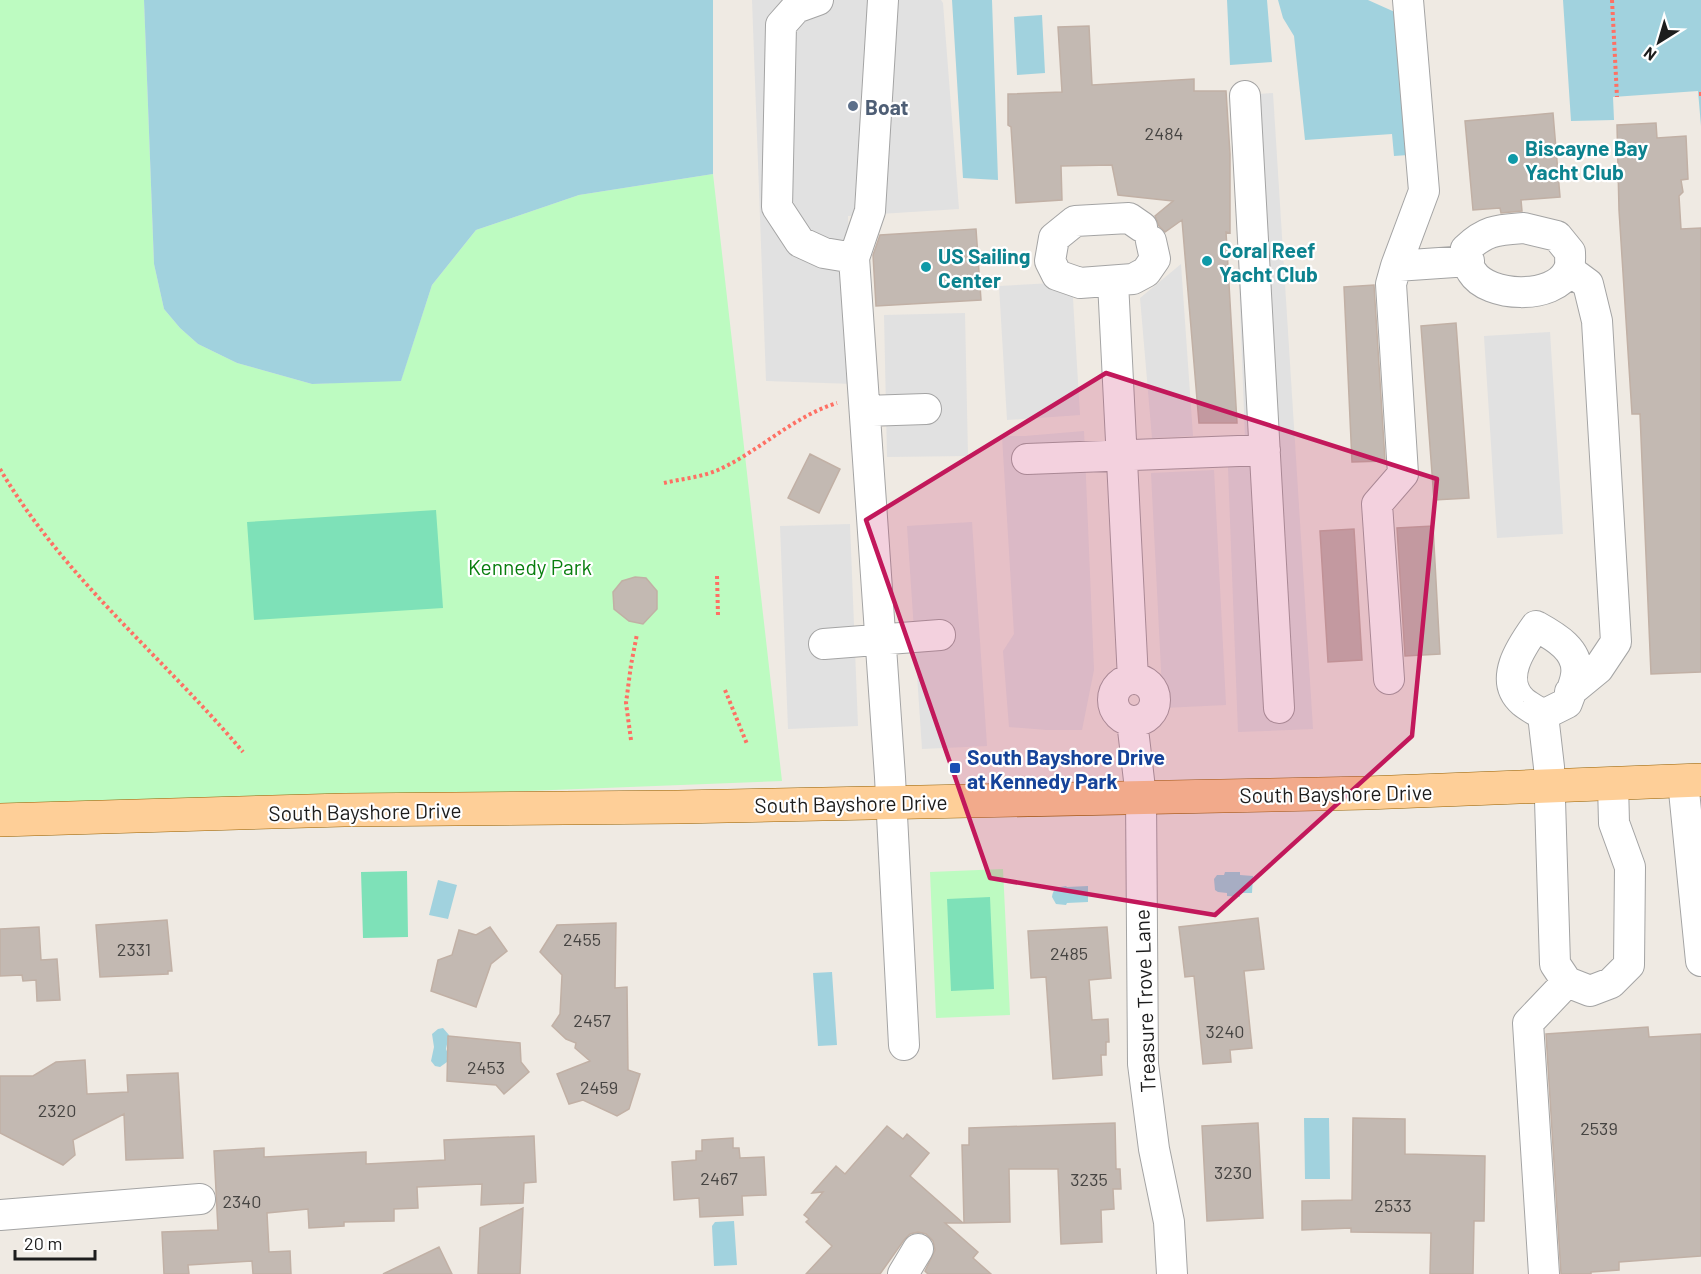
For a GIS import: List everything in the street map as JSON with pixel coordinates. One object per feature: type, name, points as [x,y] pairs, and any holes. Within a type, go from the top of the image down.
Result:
[{"type":"main road","name":"South Bayshore Drive","points":[[0,820],[344,810],[891,803],[1549,788],[1692,781]]},
{"type":"street","points":[[818,0],[782,12],[777,207],[800,242],[824,253],[854,258]]},
{"type":"street","points":[[883,0],[870,211],[854,258],[891,803],[904,1045]]},
{"type":"street","points":[[1389,679],[1377,504],[1403,474],[1391,284],[1424,191],[1408,0]]},
{"type":"street","points":[[1245,96],[1279,708]]},
{"type":"street","points":[[1129,218],[1147,234],[1155,259],[1146,272],[1133,279],[1113,282],[1080,284],[1057,275],[1050,261],[1054,238],[1075,221],[1129,218]]},
{"type":"street","points":[[1524,228],[1557,236],[1570,252],[1569,270],[1557,284],[1538,292],[1514,292],[1486,284],[1471,272],[1469,261],[1466,249],[1479,237],[1494,230],[1524,228]]},
{"type":"street","points":[[1396,266],[1469,261]]},
{"type":"street","points":[[1569,270],[1588,284],[1597,321],[1616,642],[1598,669],[1570,692]]},
{"type":"street","points":[[1113,282],[1123,456]]},
{"type":"street","points":[[864,403],[926,409]]},
{"type":"street","points":[[1027,459],[1265,450]]},
{"type":"street","name":"Treasure Trove Lane","points":[[1123,456],[1133,679],[1146,683],[1154,694],[1150,713],[1139,720],[1132,721],[1141,797],[1143,1064],[1154,1149],[1169,1222],[1172,1274]]},
{"type":"street","points":[[1536,626],[1561,640],[1575,660],[1576,674],[1567,702],[1544,715],[1522,701],[1514,687],[1513,664],[1536,626]]},
{"type":"street","points":[[824,644],[940,635]]},
{"type":"street","points":[[1544,715],[1555,964],[1567,982],[1590,991],[1611,983],[1629,965],[1630,867],[1614,823],[1612,784]]},
{"type":"street","points":[[1692,781],[1701,962]]},
{"type":"street","points":[[1544,1274],[1528,1023],[1567,982]]},
{"type":"street","points":[[0,1215],[200,1199]]},
{"type":"path","points":[[1612,0],[1617,97]]},
{"type":"path","points":[[663,483],[717,471],[748,454],[788,426],[826,407],[864,403]]},
{"type":"path","points":[[0,469],[27,512],[72,568],[243,752]]},
{"type":"path","points":[[717,576],[718,615]]},
{"type":"path","points":[[631,740],[626,704],[632,654],[637,634]]},
{"type":"path","points":[[726,690],[747,744]]},
{"type":"highlighted area","points":[[1106,373],[1437,479],[1412,736],[1215,915],[990,878],[866,520]]},
{"type":"green space","name":"Kennedy Park","points":[[0,0],[144,0],[154,264],[164,309],[198,344],[237,363],[312,384],[401,380],[432,285],[476,230],[579,195],[713,174],[782,781],[0,812]]},
{"type":"green space","points":[[436,510],[443,608],[254,620],[247,522]]},
{"type":"green space","points":[[1003,869],[1010,1015],[936,1018],[930,872]]},
{"type":"green space","points":[[407,871],[408,937],[363,938],[361,872]]},
{"type":"green space","points":[[990,897],[994,989],[951,991],[947,899]]},
{"type":"shaded area","name":"Boat","points":[[752,0],[941,0],[943,3],[959,209],[848,216],[854,384],[766,381]]},
{"type":"shaded area","points":[[1273,93],[1313,729],[1238,732],[1228,467],[1246,464],[1232,96]]},
{"type":"shaded area","points":[[1181,264],[1193,436],[1152,438],[1140,298]]},
{"type":"shaded area","points":[[1072,282],[1080,415],[1007,420],[999,286]]},
{"type":"shaded area","points":[[965,313],[968,456],[887,457],[884,315]]},
{"type":"shaded area","points":[[1550,332],[1563,534],[1497,538],[1484,336]]},
{"type":"shaded area","points":[[1084,431],[1094,670],[1082,730],[1009,727],[1003,651],[1014,634],[1002,436]]},
{"type":"shaded area","points":[[1214,470],[1226,705],[1163,708],[1151,473]]},
{"type":"shaded area","points":[[972,522],[987,746],[922,749],[907,526]]},
{"type":"shaded area","points":[[850,524],[858,726],[788,729],[780,526]]},
{"type":"water","points":[[144,0],[713,0],[713,174],[579,195],[476,230],[432,285],[401,381],[312,384],[237,363],[198,344],[164,309],[154,264]]},
{"type":"water","points":[[952,0],[992,0],[998,180],[963,178]]},
{"type":"water","points":[[1227,0],[1267,0],[1272,62],[1230,65]]},
{"type":"water","points":[[1278,0],[1368,0],[1397,13],[1408,155],[1394,156],[1392,134],[1305,140],[1294,36],[1283,18]]},
{"type":"water","points":[[1563,0],[1701,0],[1701,126],[1698,91],[1613,97],[1614,120],[1571,121]]},
{"type":"water","points":[[1042,15],[1045,73],[1017,75],[1014,17]]},
{"type":"water","points":[[1225,872],[1240,872],[1240,875],[1253,876],[1252,893],[1240,893],[1240,897],[1227,896],[1227,893],[1215,890],[1214,879],[1217,875],[1224,875]]},
{"type":"water","points":[[438,880],[457,885],[448,919],[429,915]]},
{"type":"water","points":[[1066,886],[1088,886],[1088,902],[1056,904],[1052,897],[1053,892]]},
{"type":"water","points":[[832,972],[837,1045],[818,1046],[813,973]]},
{"type":"water","points":[[443,1028],[449,1035],[446,1049],[449,1056],[447,1062],[440,1067],[435,1066],[431,1061],[434,1047],[432,1034]]},
{"type":"water","points":[[1304,1118],[1329,1118],[1330,1179],[1305,1179]]},
{"type":"water","points":[[734,1221],[737,1265],[714,1266],[712,1226],[715,1222]]},
{"type":"building","name":"Coral Reef Yacht Club","points":[[1089,26],[1092,85],[1194,79],[1194,91],[1226,91],[1230,154],[1230,233],[1226,232],[1237,423],[1199,423],[1182,220],[1165,232],[1159,226],[1155,216],[1173,201],[1118,195],[1112,165],[1061,166],[1062,200],[1016,203],[1011,127],[1008,125],[1008,94],[1062,92],[1058,27]]},
{"type":"building","name":"Biscayne Bay Yacht Club","points":[[1553,113],[1560,197],[1521,200],[1522,211],[1501,213],[1500,208],[1473,210],[1465,121]]},
{"type":"building","points":[[1656,123],[1657,138],[1686,136],[1688,179],[1681,180],[1683,192],[1679,196],[1681,229],[1701,228],[1701,672],[1651,674],[1640,414],[1632,414],[1619,210],[1617,125]]},
{"type":"building","name":"US Sailing Center","points":[[976,229],[981,300],[876,306],[873,255],[880,235]]},
{"type":"building","points":[[1374,285],[1385,461],[1352,462],[1344,287]]},
{"type":"building","points":[[1456,323],[1469,498],[1434,500],[1421,326]]},
{"type":"building","points":[[810,454],[840,469],[819,513],[788,498]]},
{"type":"building","points":[[1433,526],[1440,654],[1405,656],[1397,528]]},
{"type":"building","points":[[1354,529],[1362,660],[1328,662],[1320,531]]},
{"type":"building","points":[[635,577],[646,578],[657,591],[657,609],[643,624],[629,621],[614,609],[613,592],[622,581]]},
{"type":"building","points":[[1258,918],[1264,969],[1244,971],[1252,1048],[1230,1050],[1231,1062],[1203,1064],[1194,976],[1185,977],[1179,927]]},
{"type":"building","points":[[167,920],[172,971],[168,971],[168,974],[100,977],[96,925]]},
{"type":"building","points":[[616,923],[615,988],[627,987],[628,1070],[640,1074],[629,1109],[617,1116],[583,1100],[569,1104],[557,1074],[590,1061],[575,1048],[576,1043],[566,1039],[552,1026],[560,1014],[562,975],[540,952],[557,925]]},
{"type":"building","points":[[39,927],[41,960],[57,959],[60,1000],[37,1001],[36,980],[23,981],[22,975],[0,976],[0,929]]},
{"type":"building","points":[[490,927],[507,951],[491,964],[476,1007],[431,991],[438,960],[452,955],[459,930],[476,935]]},
{"type":"building","points":[[1107,927],[1111,978],[1089,980],[1092,1020],[1108,1019],[1109,1042],[1106,1042],[1106,1055],[1101,1055],[1102,1075],[1053,1079],[1046,977],[1031,978],[1028,931]]},
{"type":"building","points":[[1648,1027],[1649,1037],[1701,1034],[1701,1256],[1619,1262],[1619,1270],[1591,1272],[1591,1274],[1561,1274],[1546,1034]]},
{"type":"building","points":[[448,1036],[520,1043],[521,1062],[529,1072],[504,1094],[496,1085],[447,1081]]},
{"type":"building","points":[[85,1060],[87,1094],[128,1092],[127,1075],[178,1073],[183,1158],[126,1160],[124,1114],[73,1140],[75,1155],[63,1165],[0,1133],[0,1076],[33,1076],[56,1062]]},
{"type":"building","points":[[1353,1118],[1405,1119],[1405,1154],[1485,1156],[1484,1221],[1474,1221],[1473,1274],[1430,1274],[1431,1233],[1351,1232],[1351,1228],[1302,1230],[1302,1201],[1352,1200]]},
{"type":"building","points":[[1115,1123],[1116,1169],[1120,1169],[1121,1189],[1113,1189],[1114,1209],[1101,1210],[1102,1242],[1061,1244],[1058,1169],[1009,1169],[1010,1222],[964,1223],[962,1145],[969,1145],[969,1128]]},
{"type":"building","points":[[1258,1123],[1263,1218],[1207,1221],[1202,1126]]},
{"type":"building","points":[[887,1126],[903,1139],[907,1134],[929,1153],[910,1176],[963,1223],[945,1223],[978,1252],[973,1258],[991,1274],[928,1274],[925,1271],[935,1250],[933,1241],[926,1234],[918,1232],[910,1234],[904,1240],[880,1274],[806,1274],[832,1246],[806,1222],[809,1219],[804,1215],[823,1192],[812,1193],[836,1166],[845,1174]]},
{"type":"building","points":[[534,1136],[536,1182],[524,1183],[523,1203],[481,1205],[482,1184],[417,1187],[418,1208],[394,1209],[394,1221],[344,1222],[344,1226],[309,1228],[308,1209],[267,1213],[269,1252],[290,1251],[291,1274],[253,1274],[252,1261],[188,1265],[189,1274],[164,1274],[162,1232],[218,1230],[214,1151],[264,1148],[264,1157],[366,1152],[366,1164],[445,1160],[444,1140]]},
{"type":"building","points":[[733,1138],[733,1148],[739,1148],[740,1158],[764,1157],[766,1195],[742,1196],[743,1215],[700,1217],[699,1198],[674,1200],[672,1162],[696,1160],[696,1151],[702,1151],[702,1140]]},
{"type":"building","points":[[523,1208],[520,1274],[478,1274],[480,1228]]},
{"type":"building","points":[[439,1247],[452,1274],[383,1274]]},
{"type":"place","name":"Boat","points":[[853,106]]},
{"type":"place","name":"Biscayne Bay Yacht Club","points":[[1513,159]]},
{"type":"place","name":"Coral Reef Yacht Club","points":[[1207,261]]},
{"type":"place","name":"US Sailing Center","points":[[926,267]]},
{"type":"place","name":"South Bayshore Drive at Kennedy Park","points":[[955,768]]}]
